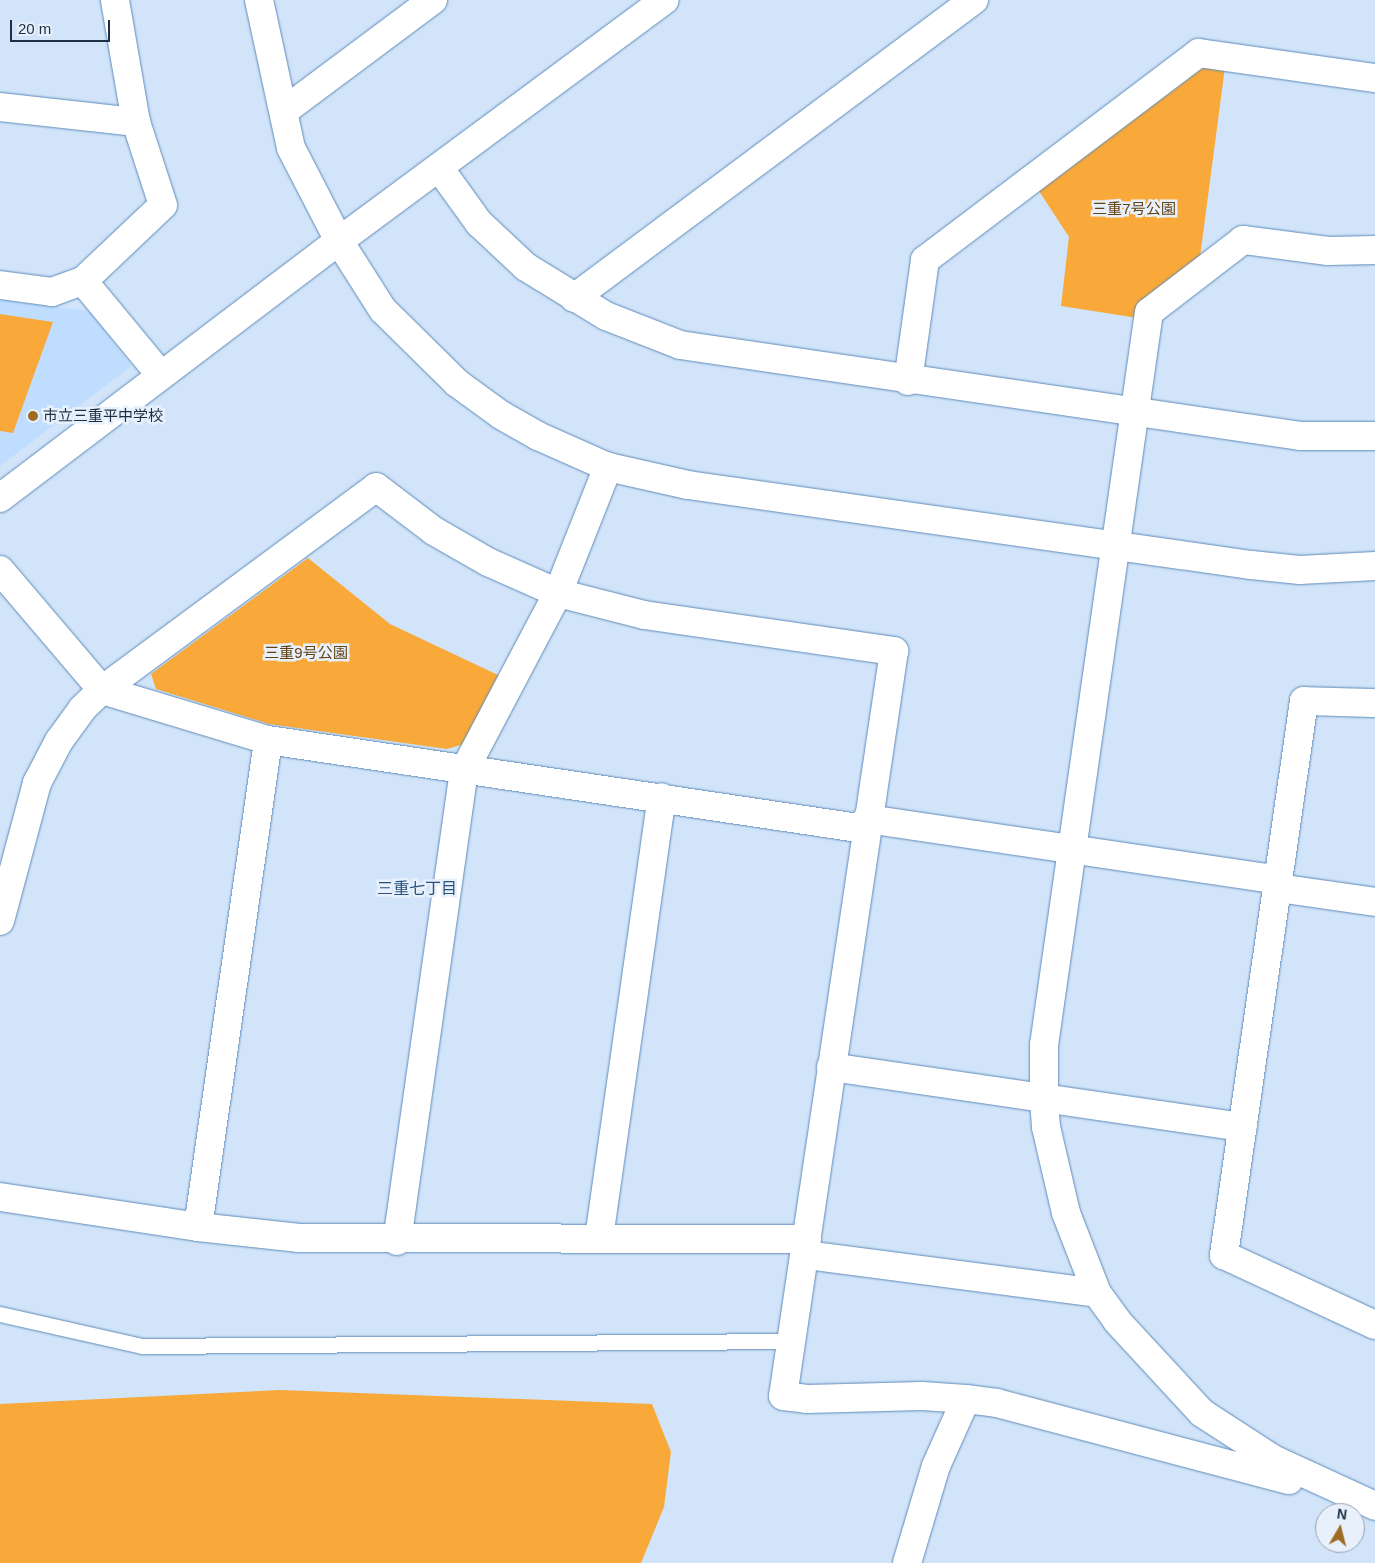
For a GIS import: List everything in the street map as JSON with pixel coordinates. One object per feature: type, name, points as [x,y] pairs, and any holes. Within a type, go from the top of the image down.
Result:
[{"type":"street","points":[[0,285],[52,292],[84,281],[163,205],[136,122],[115,0]]},
{"type":"street","points":[[259,0],[292,148],[339,241],[383,310],[457,383],[501,415],[538,436],[608,467],[688,485],[1300,570],[1375,566]]},
{"type":"street","points":[[284,111],[433,0]]},
{"type":"street","points":[[574,298],[974,0]]},
{"type":"street","points":[[0,498],[160,374],[339,241],[440,169],[651,4]]},
{"type":"street","points":[[908,381],[925,260],[1198,52],[1375,78]]},
{"type":"street","points":[[0,107],[136,122]]},
{"type":"street","points":[[440,169],[479,224],[526,267],[574,298],[630,327],[680,345],[908,381],[1301,436],[1375,436]]},
{"type":"street","points":[[1375,250],[1328,251],[1243,240],[1149,312],[1118,546],[1044,1045],[1046,1127],[1066,1213],[1098,1292],[1158,1368],[1202,1413],[1273,1460],[1342,1493],[1375,1506]]},
{"type":"street","points":[[84,281],[160,374]]},
{"type":"street","points":[[397,1241],[464,771],[558,593],[608,467]]},
{"type":"street","points":[[1,914],[37,783],[71,722],[102,690],[376,487],[434,531],[488,562],[558,593],[644,615],[894,651],[866,824],[783,1396],[807,1399],[922,1396],[997,1403],[1342,1493]]},
{"type":"street","points":[[0,570],[102,690],[268,740],[464,771],[1072,849],[1375,902]]},
{"type":"street","points":[[1375,703],[1304,701],[1224,1255],[1375,1325]]},
{"type":"street","points":[[198,1227],[268,740]]},
{"type":"street","points":[[599,1238],[662,797]]},
{"type":"street","points":[[832,1067],[1243,1127]]},
{"type":"street","points":[[0,1197],[198,1227],[299,1238],[397,1241],[599,1238],[806,1247],[1098,1292]]},
{"type":"street","points":[[916,1560],[936,1466],[966,1400]]},
{"type":"lane","points":[[0,1314],[142,1346],[790,1341]]},
{"type":"shaded area","name":"市立三重平中学校","points":[[0,300],[90,311],[131,366],[0,466]]},
{"type":"green space","name":"三重7号公園","points":[[1204,67],[1225,67],[1200,257],[1138,318],[1061,306],[1069,237],[1039,191]]},
{"type":"green space","points":[[0,314],[53,322],[13,433],[0,431]]},
{"type":"green space","name":"三重9号公園","points":[[308,558],[390,624],[498,675],[464,744],[447,749],[269,724],[156,689],[151,674]]},
{"type":"green space","points":[[280,1390],[652,1404],[671,1452],[664,1507],[641,1563],[0,1563],[0,1404]]},
{"type":"place","name":"市立三重平中学校","points":[[33,416]]},
{"type":"district","name":"三重七丁目","points":[[417,889]]}]
